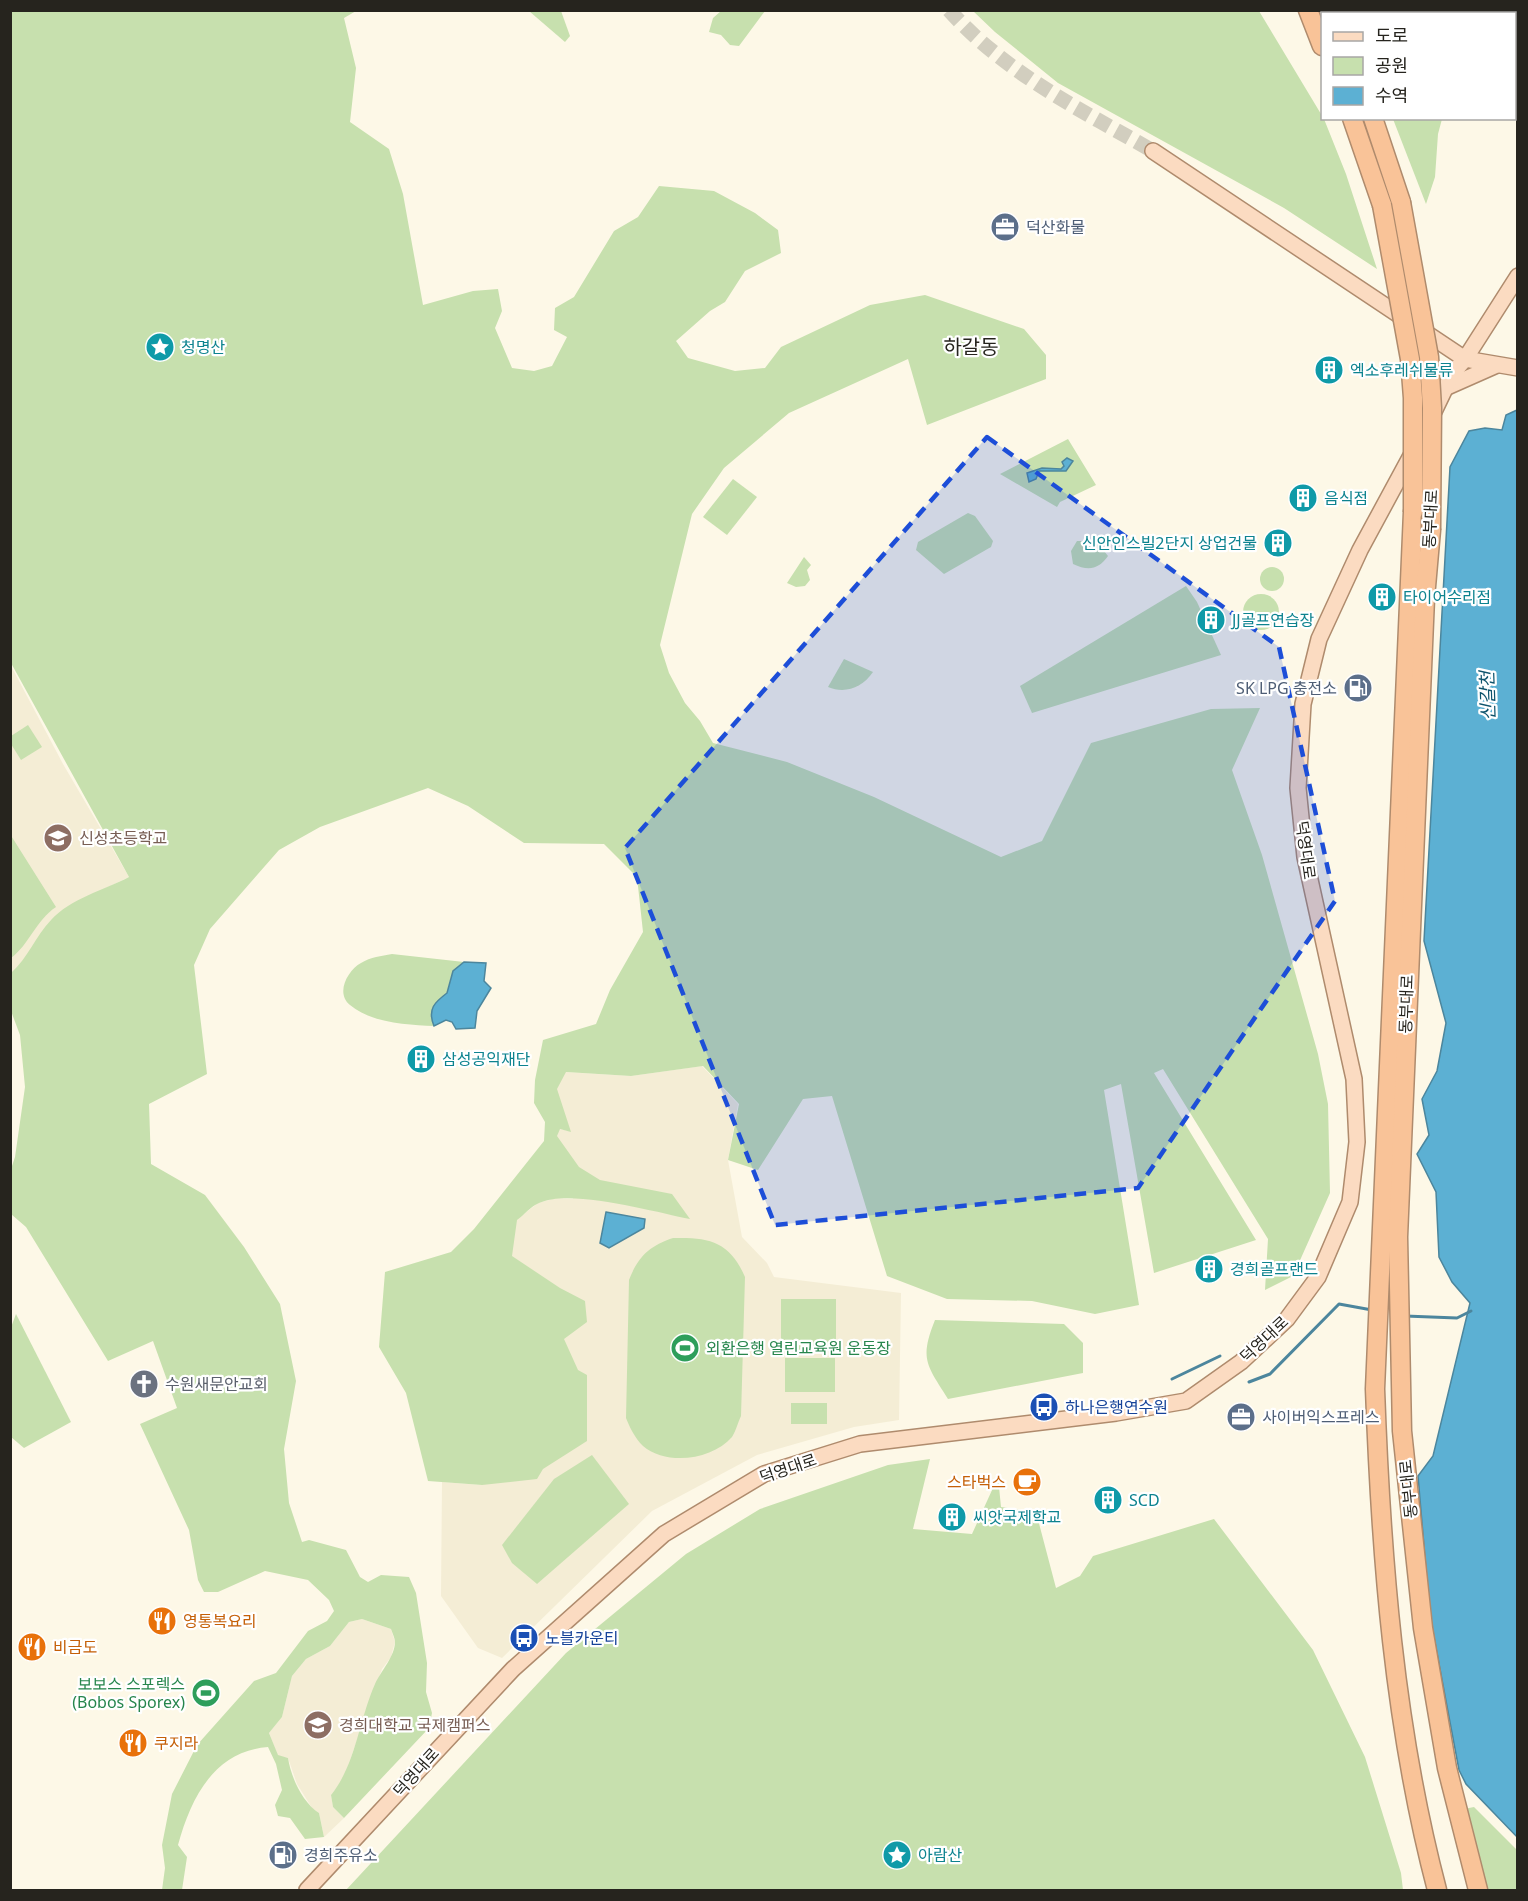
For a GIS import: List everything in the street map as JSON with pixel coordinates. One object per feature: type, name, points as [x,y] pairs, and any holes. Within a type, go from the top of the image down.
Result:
[{"type":"highway","points":[[1308,10],[1321,41]]},
{"type":"highway","name":"동부대로","points":[[1353,120],[1382,205],[1410,359],[1413,398],[1413,512],[1375,1389],[1380,1516],[1402,1727],[1437,1890]]},
{"type":"highway","name":"동부대로","points":[[1374,120],[1401,202],[1429,357],[1433,505],[1425,598],[1398,1225],[1402,1431],[1423,1628],[1447,1768],[1478,1890]]},
{"type":"main road","points":[[1154,151],[1465,358],[1507,366]]},
{"type":"main road","name":"덕영대로","points":[[307,1890],[522,1661],[664,1534],[764,1474],[860,1444],[1116,1413],[1186,1401],[1241,1362],[1287,1319],[1318,1277],[1350,1202],[1358,1142],[1354,1079],[1305,857],[1298,788],[1304,704],[1319,639],[1344,582],[1452,374],[1465,358],[1518,276]]},
{"type":"main road","points":[[1445,388],[1507,366]]},
{"type":"highlighted area","points":[[987,437],[1279,647],[1335,901],[1138,1188],[775,1225],[625,848]]},
{"type":"shaded area","name":"신성초등학교","points":[[10,664],[63,764],[129,877],[79,901],[51,920],[20,965],[11,973]]},
{"type":"shaded area","points":[[702,1066],[738,1104],[728,1160],[742,1237],[767,1263],[774,1277],[901,1293],[899,1420],[854,1427],[757,1455],[652,1511],[502,1658],[478,1648],[441,1596],[442,1482],[481,1485],[577,1370],[563,1339],[559,1288],[511,1256],[516,1220],[538,1203],[556,1198],[573,1199],[556,1136],[559,1129],[570,1131],[556,1089],[565,1072],[631,1076]]},
{"type":"shaded area","name":"경희대학교 국제캠퍼스","points":[[362,1619],[391,1629],[395,1642],[391,1657],[382,1669],[343,1780],[331,1795],[333,1807],[344,1818],[324,1837],[319,1813],[312,1808],[297,1784],[288,1758],[278,1756],[269,1733],[282,1717],[292,1676],[306,1659],[330,1646],[349,1622]]},
{"type":"green space","points":[[11,10],[356,11],[344,18],[356,68],[350,122],[389,149],[403,194],[423,305],[473,291],[498,289],[502,311],[495,328],[512,368],[534,371],[552,366],[567,337],[554,330],[555,308],[574,297],[614,231],[638,217],[659,186],[714,191],[755,213],[778,230],[781,253],[745,271],[725,302],[710,311],[676,341],[688,358],[735,371],[765,368],[781,347],[870,305],[925,295],[1024,329],[1046,355],[1046,379],[927,425],[908,359],[789,413],[724,468],[692,514],[660,645],[669,673],[685,703],[700,721],[713,743],[787,762],[874,797],[1001,857],[1042,841],[1091,743],[1211,709],[1260,708],[1232,770],[1262,855],[1318,1054],[1328,1104],[1330,1193],[1293,1276],[1265,1290],[1268,1239],[1163,1069],[1154,1073],[1256,1240],[1154,1273],[1121,1084],[1104,1090],[1139,1305],[1095,1314],[1032,1301],[947,1299],[887,1276],[832,1096],[803,1099],[758,1170],[728,1160],[739,1104],[703,1066],[631,1076],[566,1072],[557,1089],[571,1132],[560,1129],[557,1136],[579,1167],[600,1180],[672,1194],[690,1219],[613,1203],[571,1198],[539,1203],[517,1220],[512,1256],[560,1288],[585,1301],[587,1322],[564,1339],[578,1370],[587,1375],[587,1441],[543,1469],[537,1479],[482,1485],[428,1481],[406,1393],[379,1347],[385,1272],[451,1252],[474,1229],[544,1141],[545,1122],[534,1103],[535,1080],[543,1040],[596,1024],[610,990],[643,932],[637,877],[604,844],[524,843],[468,806],[428,788],[320,827],[279,850],[210,929],[194,965],[207,1074],[149,1104],[151,1164],[205,1195],[244,1247],[280,1304],[296,1381],[284,1449],[289,1503],[302,1542],[309,1540],[346,1550],[360,1577],[368,1582],[381,1575],[409,1577],[416,1593],[427,1663],[426,1692],[432,1713],[429,1728],[344,1818],[333,1807],[331,1795],[352,1756],[375,1684],[393,1653],[395,1642],[391,1629],[362,1619],[349,1622],[330,1646],[306,1659],[292,1676],[282,1717],[269,1733],[278,1755],[288,1758],[295,1781],[303,1796],[319,1813],[324,1837],[305,1839],[290,1818],[278,1816],[275,1805],[282,1790],[276,1764],[268,1747],[249,1750],[219,1767],[198,1794],[190,1810],[178,1845],[187,1857],[182,1890],[162,1890],[165,1868],[162,1845],[172,1794],[197,1745],[254,1681],[276,1673],[308,1631],[327,1621],[334,1611],[329,1600],[308,1580],[265,1571],[218,1592],[204,1592],[198,1580],[189,1530],[140,1424],[177,1408],[153,1341],[108,1361],[26,1227],[11,1214],[11,1169],[15,1157],[25,1087],[20,1035],[11,1011],[11,973],[45,927],[59,913],[77,901],[129,877],[11,663]]},
{"type":"green space","points":[[529,11],[561,11],[570,36],[565,42]]},
{"type":"green space","points":[[721,11],[765,11],[739,46],[730,45],[721,35],[709,32],[713,18]]},
{"type":"green space","points":[[973,11],[1259,11],[1321,114],[1321,120],[1324,120],[1346,174],[1377,269],[1284,208],[1058,83],[995,32]]},
{"type":"green space","points":[[1337,11],[1481,11],[1480,12]]},
{"type":"green space","points":[[1393,120],[1442,120],[1438,134],[1435,177],[1426,204]]},
{"type":"green space","points":[[1068,439],[1096,485],[1060,502],[1057,507],[1000,474]]},
{"type":"green space","points":[[733,479],[757,497],[727,535],[703,517]]},
{"type":"green space","points":[[968,513],[975,516],[993,541],[991,547],[944,574],[916,550],[918,542]]},
{"type":"green space","points":[[1077,541],[1096,541],[1108,556],[1092,568],[1083,568],[1073,564],[1071,551]]},
{"type":"green space","points":[[804,557],[811,565],[807,570],[810,580],[805,586],[796,587],[787,583]]},
{"type":"green space","points":[[1272,567],[1281,570],[1284,579],[1281,588],[1272,591],[1263,588],[1260,579],[1263,570]]},
{"type":"green space","name":"JJ골프연습장","points":[[1186,586],[1197,602],[1221,655],[1032,713],[1020,686]]},
{"type":"green space","points":[[1261,594],[1274,599],[1279,612],[1274,625],[1261,630],[1248,625],[1243,612],[1248,599]]},
{"type":"green space","points":[[844,659],[873,672],[864,682],[847,690],[828,687]]},
{"type":"green space","points":[[28,725],[42,747],[21,760],[11,744],[11,736]]},
{"type":"green space","points":[[10,834],[56,907],[49,912],[11,958]]},
{"type":"green space","points":[[392,954],[464,962],[451,977],[447,993],[434,1006],[432,1020],[434,1026],[402,1024],[368,1016],[346,1000],[343,988],[348,976],[356,966],[369,959]]},
{"type":"green space","name":"외환은행 열린교육원 운동장","points":[[673,1238],[698,1239],[717,1244],[733,1256],[745,1277],[741,1416],[732,1437],[723,1445],[713,1451],[689,1458],[664,1456],[643,1446],[626,1418],[629,1280],[645,1253]]},
{"type":"green space","points":[[781,1299],[836,1299],[836,1350],[781,1350]]},
{"type":"green space","points":[[16,1314],[71,1422],[24,1448],[11,1437],[10,1330]]},
{"type":"green space","points":[[935,1320],[1064,1324],[1083,1343],[1083,1373],[948,1399],[930,1370],[928,1362],[927,1344]]},
{"type":"green space","points":[[785,1358],[835,1358],[835,1392],[785,1392]]},
{"type":"green space","points":[[791,1403],[827,1403],[827,1424],[791,1424]]},
{"type":"green space","points":[[592,1455],[629,1504],[537,1584],[512,1563],[502,1545],[554,1479]]},
{"type":"green space","points":[[930,1459],[913,1529],[972,1534],[998,1477],[1001,1507],[1036,1512],[1056,1588],[1080,1576],[1093,1556],[1214,1519],[1313,1650],[1365,1757],[1401,1873],[1403,1890],[346,1890],[566,1653],[686,1554],[760,1509],[888,1465]]},
{"type":"green space","points":[[1474,1807],[1517,1850],[1517,1890],[1484,1890],[1464,1809]]},
{"type":"water","name":"신갈천","points":[[1517,410],[1517,1837],[1466,1784],[1459,1770],[1430,1616],[1418,1476],[1433,1456],[1470,1303],[1452,1282],[1439,1257],[1436,1192],[1417,1154],[1429,1135],[1422,1099],[1437,1071],[1446,1023],[1424,941],[1450,467],[1469,431],[1485,428],[1502,430],[1506,415]]},
{"type":"water","points":[[1067,458],[1073,461],[1066,471],[1039,471],[1036,479],[1029,482],[1027,473],[1042,468],[1061,469],[1064,466],[1062,462]]},
{"type":"water","points":[[464,962],[486,963],[484,981],[491,988],[477,1011],[475,1028],[456,1029],[452,1022],[446,1020],[434,1026],[431,1015],[433,1006],[447,993],[453,971]]},
{"type":"water","points":[[606,1212],[645,1219],[644,1228],[609,1248],[600,1243]]},
{"type":"waterway","points":[[1249,1382],[1270,1374],[1339,1304],[1372,1310]]},
{"type":"waterway","points":[[1405,1316],[1457,1318],[1471,1311]]},
{"type":"waterway","points":[[1172,1379],[1220,1356]]},
{"type":"tunnel","points":[[949,10],[994,53],[1045,89],[1153,151]]},
{"type":"place","name":"덕산화물","points":[[1005,227]]},
{"type":"place","name":"청명산","points":[[160,347]]},
{"type":"place","name":"엑소후레쉬물류","points":[[1329,370]]},
{"type":"place","name":"음식점","points":[[1303,498]]},
{"type":"place","name":"신안인스빌2단지 상업건물","points":[[1278,543]]},
{"type":"place","name":"타이어수리점","points":[[1382,597]]},
{"type":"place","name":"JJ골프연습장","points":[[1211,620]]},
{"type":"place","name":"SK LPG 충전소","points":[[1358,688]]},
{"type":"place","name":"신성초등학교","points":[[58,838]]},
{"type":"place","name":"삼성공익재단","points":[[421,1059]]},
{"type":"place","name":"경희골프랜드","points":[[1209,1269]]},
{"type":"place","name":"외환은행 열린교육원 운동장","points":[[685,1348]]},
{"type":"place","name":"수원새문안교회","points":[[144,1384]]},
{"type":"place","name":"하나은행연수원","points":[[1044,1407]]},
{"type":"place","name":"사이버익스프레스","points":[[1241,1417]]},
{"type":"place","name":"스타벅스","points":[[1027,1482]]},
{"type":"place","name":"SCD","points":[[1108,1500]]},
{"type":"place","name":"씨앗국제학교","points":[[952,1517]]},
{"type":"place","name":"영통복요리","points":[[162,1621]]},
{"type":"place","name":"노블카운티","points":[[524,1638]]},
{"type":"place","name":"비금도","points":[[32,1647]]},
{"type":"place","name":"보보스 스포렉스 (Bobos Sporex)","points":[[206,1693]]},
{"type":"place","name":"경희대학교 국제캠퍼스","points":[[318,1725]]},
{"type":"place","name":"쿠지라","points":[[133,1743]]},
{"type":"place","name":"경희주유소","points":[[283,1855]]},
{"type":"place","name":"아람산","points":[[897,1855]]},
{"type":"district","name":"하갈동","points":[[971,347]]}]
